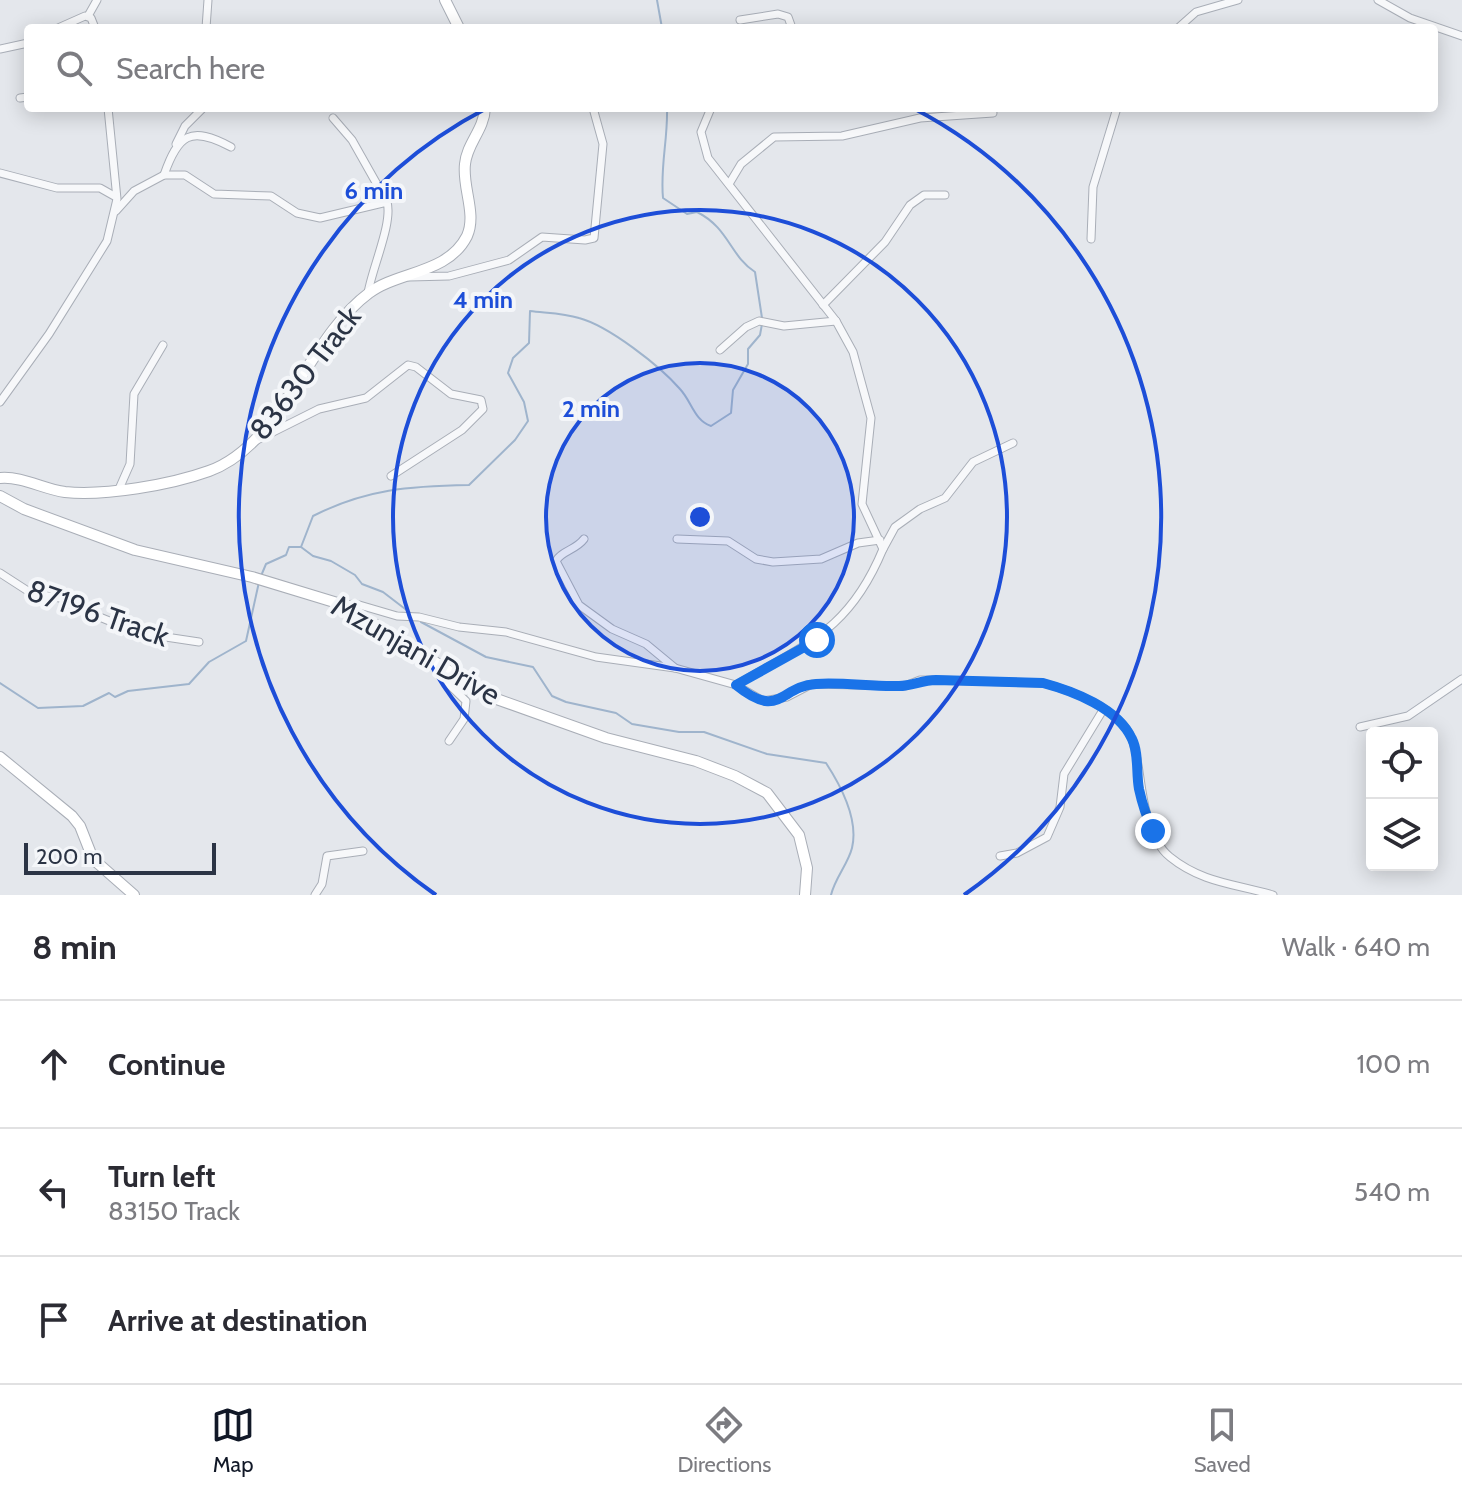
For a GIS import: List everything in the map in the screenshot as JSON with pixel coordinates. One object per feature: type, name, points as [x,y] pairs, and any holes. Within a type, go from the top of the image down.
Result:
[{"type":"main road","points":[[445,0],[457,24]]},
{"type":"main road","name":"83630 Track","points":[[0,478],[64,492],[119,489],[206,472],[255,441],[304,371],[368,293],[451,255],[466,237],[470,214],[465,161],[483,124],[484,112]]},
{"type":"main road","name":"Mzunjani Drive","points":[[0,496],[24,509],[135,550],[252,577],[344,605],[491,697],[606,738],[696,761],[767,793],[785,812],[799,835],[807,868],[805,895]]},
{"type":"main road","points":[[0,757],[72,816],[80,826],[93,859],[134,895]]},
{"type":"street","points":[[88,16],[97,0]]},
{"type":"street","points":[[206,24],[208,0]]},
{"type":"street","points":[[1182,24],[1196,12],[1238,0]]},
{"type":"street","points":[[1378,0],[1427,24]]},
{"type":"street","points":[[740,20],[778,14],[788,17],[791,24]]},
{"type":"street","points":[[65,24],[88,16]]},
{"type":"street","points":[[88,16],[93,24]]},
{"type":"street","points":[[1438,28],[1462,36]]},
{"type":"street","points":[[0,49],[24,44]]},
{"type":"street","points":[[0,402],[49,334],[107,241],[117,199],[108,112]]},
{"type":"street","points":[[164,175],[185,126],[199,112]]},
{"type":"street","points":[[407,277],[449,276],[509,260],[532,242],[552,235],[576,240],[594,238],[603,144],[594,112]]},
{"type":"street","points":[[709,112],[701,125],[703,147],[717,173],[729,184],[836,321],[853,352],[869,407],[870,438],[862,504],[882,544]]},
{"type":"street","points":[[1091,239],[1093,187],[1116,112]]},
{"type":"street","points":[[729,184],[741,164],[774,137],[825,138],[920,118],[993,113]]},
{"type":"street","points":[[333,118],[352,140],[387,202],[387,226],[372,268],[368,293]]},
{"type":"street","points":[[176,144],[204,136],[231,147]]},
{"type":"street","points":[[0,173],[57,188],[100,188],[117,199]]},
{"type":"street","points":[[116,211],[134,191],[164,175],[185,175],[214,194],[271,196],[297,213],[320,218],[387,202]]},
{"type":"street","points":[[823,305],[885,242],[910,205],[924,195],[945,195]]},
{"type":"street","points":[[720,350],[746,327],[762,321],[784,326],[836,321]]},
{"type":"street","points":[[119,489],[130,464],[134,394],[163,345]]},
{"type":"street","points":[[255,441],[319,409],[366,398],[408,365],[416,367],[451,394],[481,400],[483,409],[471,423],[391,476]]},
{"type":"street","points":[[736,685],[817,640],[832,627],[859,596],[882,544],[895,527],[920,509],[945,498],[973,462],[1013,443]]},
{"type":"street","points":[[584,539],[577,548],[556,561],[573,598],[593,617],[646,644],[675,668]]},
{"type":"street","points":[[677,539],[728,541],[756,559],[773,562],[821,559],[858,543],[882,544]]},
{"type":"street","name":"87196 Track","points":[[0,573],[31,593],[77,601],[97,616],[139,633],[199,642]]},
{"type":"street","points":[[344,605],[356,604],[459,627],[506,632],[596,657],[675,668],[736,685],[753,697],[773,701],[819,684],[905,686],[920,680],[1043,683],[1067,691],[1103,710],[1132,738],[1139,790],[1153,831],[1168,856],[1221,885],[1273,895]]},
{"type":"street","points":[[437,663],[440,676],[466,701],[464,719],[449,741]]},
{"type":"street","points":[[1360,727],[1395,721],[1422,710],[1462,679]]},
{"type":"street","points":[[1000,856],[1017,853],[1047,837],[1060,807],[1064,774],[1103,710]]},
{"type":"street","points":[[315,895],[322,884],[327,856],[363,851]]},
{"type":"waterway","points":[[657,0],[661,24]]},
{"type":"waterway","points":[[667,112],[663,198],[687,214],[697,212],[708,219],[755,272],[762,318]]},
{"type":"waterway","points":[[301,547],[313,516],[351,500],[389,491],[469,485],[515,440],[528,421],[524,402],[508,373],[513,358],[529,343],[530,311],[579,318],[605,329],[671,380],[701,420],[711,426],[731,413],[733,390],[748,364],[748,349],[760,335],[762,324]]},
{"type":"waterway","points":[[261,576],[266,564],[286,555],[289,547],[301,547],[313,556],[331,561],[355,575],[362,584],[383,592],[413,615]]},
{"type":"waterway","points":[[0,683],[38,708],[83,706],[109,693],[115,697],[128,691],[189,684],[209,662],[246,641],[259,582]]},
{"type":"waterway","points":[[421,622],[486,657],[533,667],[552,696],[566,702],[616,713],[632,724],[679,732],[704,732],[767,754],[826,763],[847,803],[854,837],[850,854],[831,895]]},
{"type":"route","points":[[817,640],[736,685],[763,701],[787,697],[812,684],[905,686],[920,680],[936,680],[1043,683],[1059,687],[1093,703],[1119,723],[1132,738],[1139,790],[1153,831]]}]
